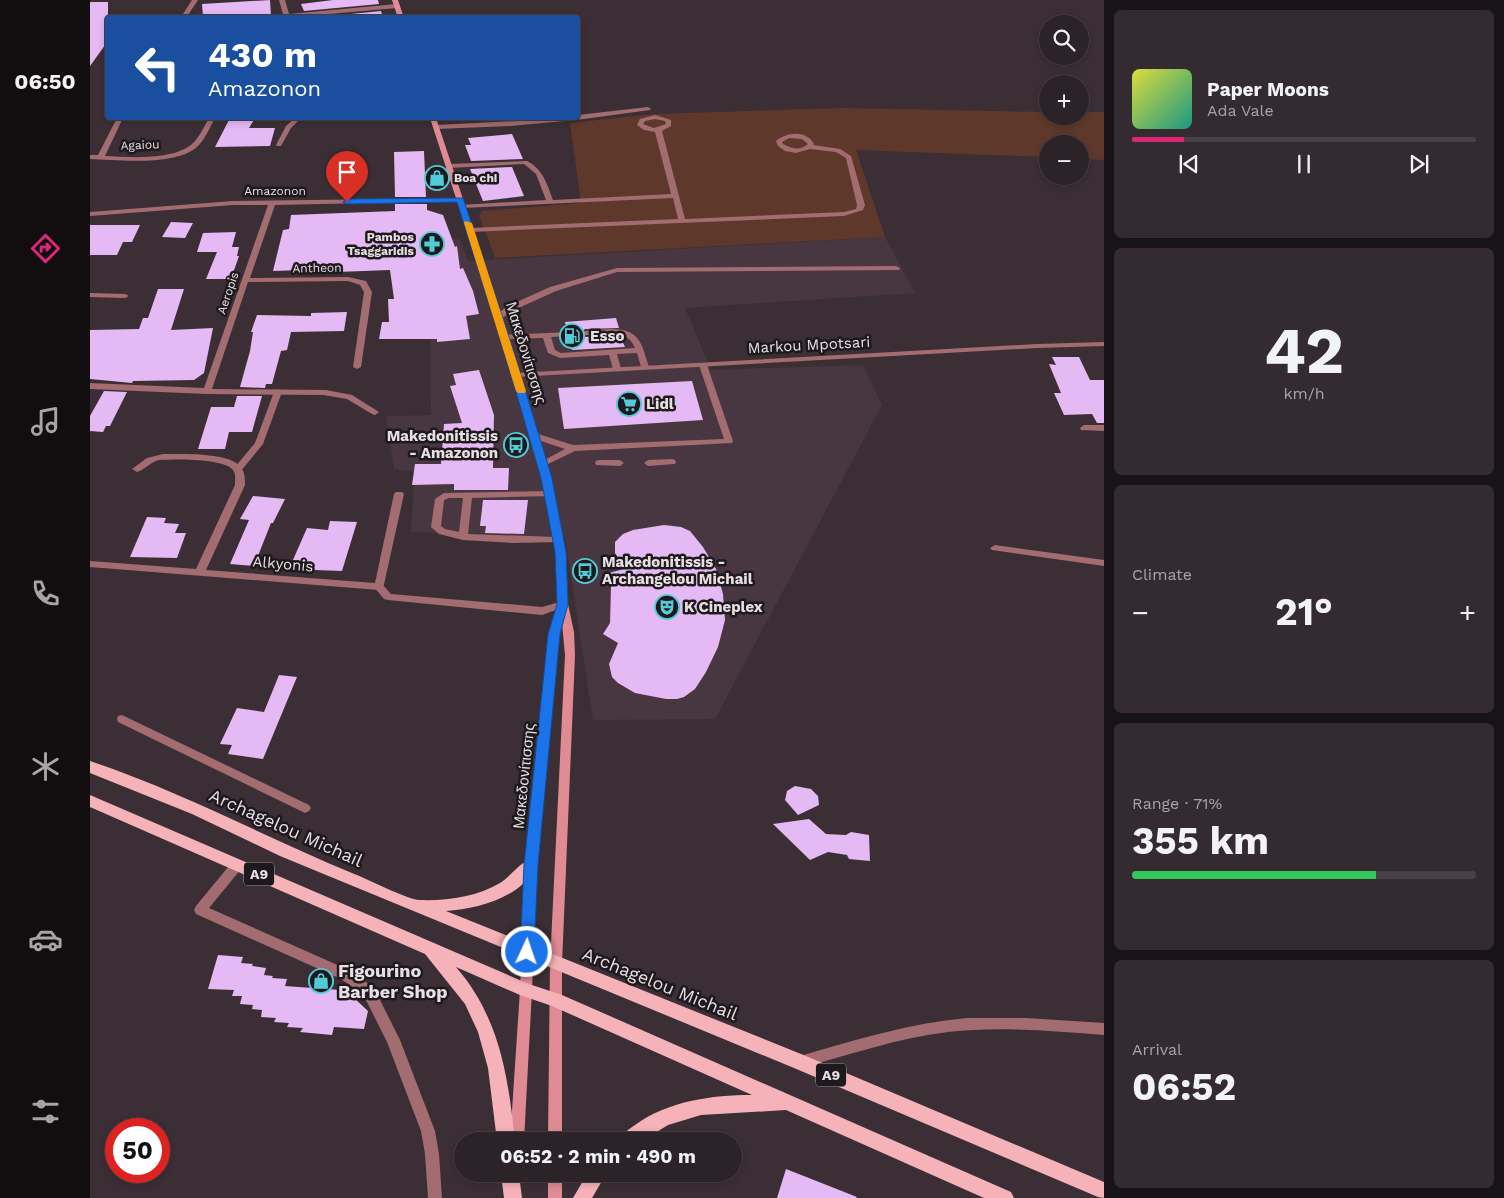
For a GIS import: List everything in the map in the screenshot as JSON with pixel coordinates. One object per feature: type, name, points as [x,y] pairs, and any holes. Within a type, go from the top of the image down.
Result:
[{"type":"main road","points":[[396,3],[400,15]]},
{"type":"main road","name":"Μακεδονίτισσης","points":[[434,120],[505,337],[543,463],[558,540],[563,604],[569,632],[570,655],[556,964],[555,1132]]},
{"type":"main road","name":"Μακεδονίτισσης","points":[[518,1132],[531,865],[554,634],[563,604]]},
{"type":"main road","name":"Archagelou Michail","points":[[90,767],[197,810],[285,852],[800,1062],[1104,1191]]},
{"type":"main road","name":"A9","points":[[90,801],[526,990],[556,1000],[1005,1198]]},
{"type":"main road","points":[[416,906],[457,905],[490,897],[511,886],[531,865]]},
{"type":"main road","points":[[428,948],[457,980],[471,1000],[484,1028],[498,1082],[505,1132]]},
{"type":"main road","points":[[641,1132],[654,1123],[683,1111],[707,1105],[732,1102],[788,1103]]},
{"type":"main road","points":[[511,1182],[513,1198]]},
{"type":"main road","points":[[513,1198],[514,1182]]},
{"type":"main road","points":[[555,1182],[555,1198]]},
{"type":"main road","points":[[582,1198],[592,1182]]},
{"type":"street","points":[[186,14],[194,0]]},
{"type":"street","points":[[282,0],[286,15]]},
{"type":"street","points":[[303,15],[396,3]]},
{"type":"street","points":[[580,117],[648,109]]},
{"type":"street","points":[[100,158],[119,120]]},
{"type":"street","name":"Agaiou","points":[[90,158],[163,156],[183,152],[195,145],[211,120]]},
{"type":"street","points":[[279,145],[288,127],[296,120]]},
{"type":"street","points":[[436,127],[535,120]]},
{"type":"street","points":[[658,130],[682,221]]},
{"type":"street","points":[[470,230],[844,214],[859,210],[861,205],[849,157],[838,150],[810,147]]},
{"type":"street","points":[[449,166],[525,162],[534,166],[539,172],[550,202]]},
{"type":"street","name":"Amazonon","points":[[90,214],[201,204],[272,202],[550,202],[676,196]]},
{"type":"street","name":"Aeropis","points":[[208,391],[244,280],[272,202]]},
{"type":"street","points":[[498,317],[509,309],[553,289],[616,270],[896,268]]},
{"type":"street","name":"Antheon","points":[[244,280],[348,279],[362,284],[368,292],[357,367]]},
{"type":"street","points":[[90,294],[125,296]]},
{"type":"street","points":[[585,333],[617,332],[627,333],[634,337],[644,367]]},
{"type":"street","points":[[505,337],[568,334]]},
{"type":"street","points":[[546,335],[551,351],[556,355],[639,350]]},
{"type":"street","name":"Markou Mpotsari","points":[[516,375],[1037,346],[1104,344]]},
{"type":"street","points":[[612,352],[617,369]]},
{"type":"street","points":[[535,436],[573,448],[729,441],[703,365]]},
{"type":"street","points":[[90,386],[326,393],[349,397],[375,412]]},
{"type":"street","points":[[238,469],[260,444],[278,392]]},
{"type":"street","points":[[1084,428],[1104,428]]},
{"type":"street","points":[[543,463],[573,448]]},
{"type":"street","points":[[137,469],[151,460],[162,458],[220,459],[231,463],[238,469],[241,477],[240,485],[200,572]]},
{"type":"street","points":[[648,463],[672,462]]},
{"type":"street","points":[[598,463],[620,463]]},
{"type":"street","points":[[399,494],[379,587],[388,597],[542,611],[563,604]]},
{"type":"street","points":[[550,494],[442,496],[440,499],[438,531],[462,537],[558,540]]},
{"type":"street","points":[[462,537],[468,495]]},
{"type":"street","points":[[995,548],[1104,563]]},
{"type":"street","name":"Alkyonis","points":[[90,564],[379,587]]},
{"type":"street","points":[[122,719],[305,808]]},
{"type":"street","points":[[237,865],[200,910],[346,975],[371,996],[393,1040],[428,1131],[432,1154],[435,1198]]},
{"type":"street","points":[[800,1062],[901,1035],[946,1026],[988,1023],[1104,1029]]},
{"type":"shaded area","points":[[842,108],[1039,112],[1039,125],[1089,125],[1089,112],[1104,112],[1104,160],[1089,159],[1089,135],[1039,135],[1039,157],[856,150],[885,237],[495,258],[479,215],[482,211],[581,203],[570,123],[654,114]]},
{"type":"shaded area","points":[[885,237],[915,293],[685,308],[711,370],[863,365],[882,405],[715,719],[593,720],[565,537],[411,532],[415,472],[394,469],[386,416],[431,415],[430,265],[403,241],[460,239],[468,261]]},
{"type":"building","points":[[270,0],[271,15],[203,15],[202,4]]},
{"type":"building","points":[[333,0],[378,0],[379,4],[304,11],[301,4]]},
{"type":"building","points":[[90,2],[108,2],[108,15],[105,15],[105,45],[90,66]]},
{"type":"building","points":[[381,11],[382,15],[341,15]]},
{"type":"building","points":[[229,120],[254,120],[249,128],[275,128],[270,146],[215,147]]},
{"type":"building","points":[[512,134],[523,159],[471,161],[465,145],[471,145],[468,138]]},
{"type":"building","points":[[424,151],[426,197],[395,197],[394,152]]},
{"type":"building","points":[[512,167],[524,196],[483,201],[470,169]]},
{"type":"building","points":[[395,204],[427,204],[427,210],[443,215],[455,247],[457,246],[460,269],[463,268],[473,291],[479,314],[466,316],[470,339],[437,342],[437,339],[379,339],[382,322],[389,322],[388,299],[394,299],[390,270],[337,272],[337,269],[273,271],[283,230],[289,229],[291,215],[395,211]]},
{"type":"building","points":[[171,222],[193,223],[185,238],[162,237]]},
{"type":"building","points":[[90,225],[140,225],[132,242],[123,242],[117,255],[90,255]]},
{"type":"building","points":[[236,232],[232,247],[239,247],[237,256],[239,256],[231,279],[206,279],[217,252],[197,252],[203,233]]},
{"type":"building","points":[[158,289],[184,289],[171,330],[213,328],[204,373],[194,380],[133,381],[132,383],[90,379],[90,330],[139,329],[143,318],[148,318]]},
{"type":"building","points":[[347,312],[344,331],[291,332],[287,350],[281,351],[272,384],[266,384],[265,388],[240,387],[250,351],[253,332],[251,332],[257,315],[311,316],[311,313]]},
{"type":"building","points":[[616,318],[619,328],[585,329],[579,334],[585,337],[620,336],[625,347],[572,350],[569,338],[574,333],[571,330],[567,330],[565,322]]},
{"type":"building","points":[[1052,357],[1079,357],[1090,380],[1104,380],[1104,423],[1097,423],[1092,414],[1064,415],[1054,393],[1061,393],[1049,364],[1056,365]]},
{"type":"building","points":[[479,370],[494,415],[493,468],[509,468],[508,490],[454,490],[454,484],[412,485],[415,464],[441,464],[444,424],[462,423],[450,386],[456,385],[453,374]]},
{"type":"building","name":"Lidl","points":[[692,381],[703,420],[564,429],[558,388]]},
{"type":"building","points":[[104,391],[127,392],[110,426],[106,426],[103,432],[90,431],[90,416]]},
{"type":"building","points":[[237,396],[262,396],[252,432],[229,432],[225,449],[198,449],[211,407],[234,407]]},
{"type":"building","points":[[253,496],[285,499],[273,523],[271,523],[254,566],[230,564],[249,520],[240,519]]},
{"type":"building","points":[[483,500],[528,500],[524,534],[485,533],[486,526],[480,526]]},
{"type":"building","points":[[147,517],[166,518],[164,523],[179,524],[175,533],[186,533],[177,558],[130,557]]},
{"type":"building","points":[[330,521],[357,522],[342,571],[289,569],[307,528],[328,530]]},
{"type":"building","name":"K Cineplex","points":[[664,525],[681,527],[690,531],[703,547],[716,569],[723,594],[725,620],[718,647],[706,672],[695,689],[684,697],[677,699],[666,699],[635,693],[618,683],[612,677],[609,664],[618,643],[603,634],[610,623],[611,586],[605,574],[624,569],[615,553],[615,542],[623,534],[633,530]]},
{"type":"building","points":[[279,675],[297,677],[263,759],[228,754],[232,745],[220,744],[237,708],[264,712]]},
{"type":"building","points":[[795,786],[811,789],[818,796],[819,805],[798,815],[785,800],[787,791]]},
{"type":"building","points":[[809,819],[826,834],[846,835],[851,832],[869,835],[870,861],[849,859],[847,855],[828,852],[810,860],[773,824]]},
{"type":"building","points":[[218,955],[243,957],[241,963],[266,968],[264,975],[273,976],[272,978],[287,979],[285,986],[340,990],[351,1000],[354,998],[368,1011],[364,1029],[334,1027],[332,1035],[300,1032],[303,1028],[287,1027],[289,1023],[274,1022],[276,1018],[261,1017],[262,1010],[252,1009],[253,1005],[240,1004],[242,996],[232,996],[234,990],[208,989]]},
{"type":"building","points":[[786,1169],[857,1197],[777,1198]]},
{"type":"slow traffic","points":[[468,223],[521,391]]},
{"type":"place","name":"Boa chi","points":[[437,178]]},
{"type":"place","name":"Pambos Tsaggaridis","points":[[432,244]]},
{"type":"place","name":"Esso","points":[[572,336]]},
{"type":"place","name":"Lidl","points":[[629,404]]},
{"type":"place","name":"Makedonitissis - Amazonon","points":[[516,445]]},
{"type":"place","name":"Makedonitissis - Archangelou Michail","points":[[585,571]]},
{"type":"place","name":"K Cineplex","points":[[667,607]]},
{"type":"place","name":"Figourino Barber Shop","points":[[321,981]]},
{"type":"route","points":[[347,202],[460,200],[505,337],[535,436],[550,494],[561,552],[563,604],[554,634],[531,865],[527,952]]}]
